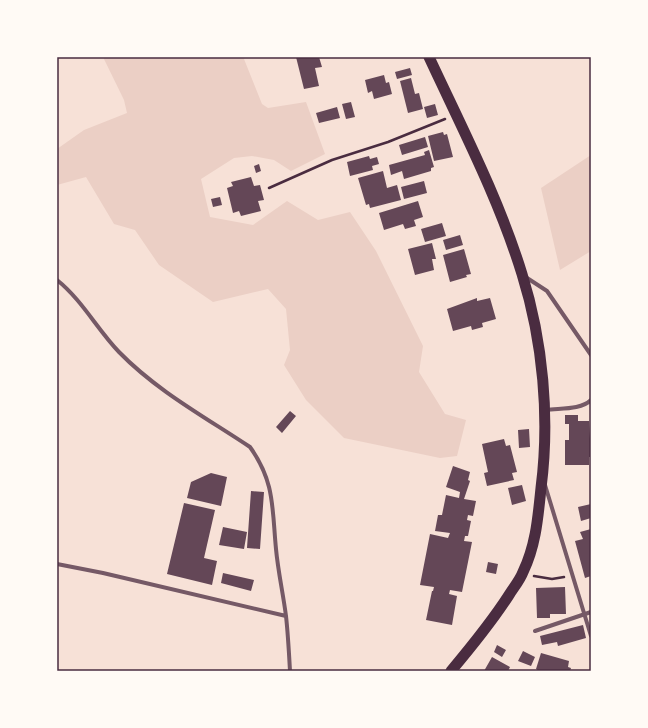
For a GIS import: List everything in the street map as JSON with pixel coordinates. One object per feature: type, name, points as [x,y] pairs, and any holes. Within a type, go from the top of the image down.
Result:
[{"type":"highway","points":[[428,57],[489,188],[522,275],[533,315],[541,365],[544,410],[542,477],[535,542],[523,573],[488,627],[451,671]]},
{"type":"street","points":[[522,275],[537,283],[547,291],[591,355]]},
{"type":"street","points":[[57,280],[70,291],[124,356],[162,390],[250,446],[259,459],[267,476],[273,504],[276,550],[286,616],[290,671]]},
{"type":"street","points":[[544,410],[574,407],[588,404],[591,400]]},
{"type":"street","points":[[542,477],[591,636]]},
{"type":"street","points":[[57,564],[103,573],[286,616]]},
{"type":"street","points":[[535,630],[591,612]]},
{"type":"path","points":[[269,188],[332,160],[388,142],[446,118]]},
{"type":"path","points":[[533,576],[552,579]]},
{"type":"shaded area","points":[[103,57],[246,57],[244,59],[262,104],[268,108],[306,102],[325,154],[291,171],[274,160],[252,156],[234,158],[201,179],[210,217],[253,225],[287,201],[318,220],[350,212],[376,251],[423,346],[419,372],[445,414],[466,420],[457,456],[440,458],[344,438],[306,400],[284,365],[290,350],[286,309],[268,289],[213,302],[159,265],[135,230],[114,224],[86,177],[57,185],[57,149],[84,130],[127,113],[124,100]]},
{"type":"shaded area","points":[[591,155],[591,251],[560,270],[541,188]]},
{"type":"building","points":[[296,57],[319,57],[322,67],[315,68],[319,86],[304,89]]},
{"type":"building","points":[[410,68],[412,75],[397,79],[395,72]]},
{"type":"building","points":[[384,75],[386,83],[389,82],[392,94],[374,99],[372,91],[368,93],[365,80]]},
{"type":"building","points":[[411,78],[415,94],[419,93],[423,109],[408,113],[400,81]]},
{"type":"building","points":[[351,102],[355,117],[346,119],[342,104]]},
{"type":"building","points":[[435,104],[438,115],[427,118],[424,107]]},
{"type":"building","points":[[337,107],[340,118],[319,123],[316,113]]},
{"type":"building","points":[[443,132],[444,135],[447,134],[453,157],[434,161],[428,136]]},
{"type":"building","points":[[425,137],[428,147],[402,155],[399,145]]},
{"type":"building","points":[[429,150],[434,167],[431,168],[431,171],[404,179],[402,171],[391,175],[389,165],[425,155],[424,152]]},
{"type":"building","points":[[369,156],[370,159],[377,157],[379,164],[372,166],[373,170],[350,176],[347,162]]},
{"type":"building","points":[[259,164],[261,171],[256,173],[254,166]]},
{"type":"building","points":[[383,171],[387,188],[397,185],[401,200],[370,208],[369,204],[366,205],[358,178]]},
{"type":"building","points":[[251,177],[254,186],[260,185],[264,200],[258,201],[261,211],[241,216],[239,211],[233,213],[227,188],[233,186],[231,182]]},
{"type":"building","points":[[424,181],[427,193],[404,199],[401,187]]},
{"type":"building","points":[[220,197],[222,205],[213,207],[211,199]]},
{"type":"building","points":[[418,201],[423,217],[414,220],[416,226],[405,229],[403,224],[384,230],[379,213]]},
{"type":"building","points":[[442,223],[446,236],[425,242],[421,229]]},
{"type":"building","points":[[460,235],[463,245],[446,250],[443,240]]},
{"type":"building","points":[[432,243],[436,259],[432,259],[434,270],[415,275],[408,249]]},
{"type":"building","points":[[464,249],[471,274],[466,275],[467,277],[450,282],[443,255]]},
{"type":"building","points":[[477,298],[477,301],[490,298],[496,319],[482,323],[483,327],[472,330],[471,326],[453,331],[447,309]]},
{"type":"building","points":[[290,411],[296,416],[282,433],[276,427]]},
{"type":"building","points":[[565,415],[578,415],[578,421],[589,421],[591,457],[589,457],[589,465],[565,465],[565,440],[569,440],[569,424],[565,424]]},
{"type":"building","points":[[529,429],[530,447],[519,448],[518,430]]},
{"type":"building","points":[[504,439],[506,446],[510,445],[517,472],[512,473],[514,480],[487,486],[484,473],[488,472],[482,444]]},
{"type":"building","points":[[453,466],[470,472],[468,480],[470,481],[464,499],[476,501],[473,516],[468,515],[467,520],[471,521],[468,536],[465,536],[464,541],[472,542],[462,592],[450,590],[449,594],[457,596],[452,625],[426,620],[434,587],[420,585],[430,534],[448,538],[450,533],[435,531],[438,515],[442,515],[446,495],[459,498],[460,492],[446,487]]},
{"type":"building","points":[[211,473],[227,477],[221,506],[187,498],[191,482]]},
{"type":"building","points":[[522,485],[526,501],[512,505],[508,488]]},
{"type":"building","points":[[251,491],[264,492],[260,549],[247,548]]},
{"type":"building","points":[[184,503],[215,510],[204,558],[217,561],[212,585],[167,574]]},
{"type":"building","points":[[591,504],[591,518],[581,521],[578,507]]},
{"type":"building","points":[[223,527],[247,532],[244,549],[219,545]]},
{"type":"building","points":[[591,529],[591,576],[585,578],[575,541],[583,539],[580,532]]},
{"type":"building","points":[[488,562],[498,564],[496,574],[486,572]]},
{"type":"building","points":[[223,573],[254,580],[251,591],[221,583]]},
{"type":"building","points":[[565,587],[566,614],[550,614],[550,618],[537,618],[536,588]]},
{"type":"building","points":[[583,625],[586,638],[558,646],[557,642],[542,645],[540,636]]},
{"type":"building","points":[[497,645],[506,650],[502,657],[494,652]]},
{"type":"building","points":[[523,651],[535,657],[531,666],[518,661]]},
{"type":"building","points":[[541,653],[569,661],[568,667],[571,668],[570,671],[539,671],[536,669]]},
{"type":"building","points":[[492,657],[510,667],[508,671],[484,671]]}]
